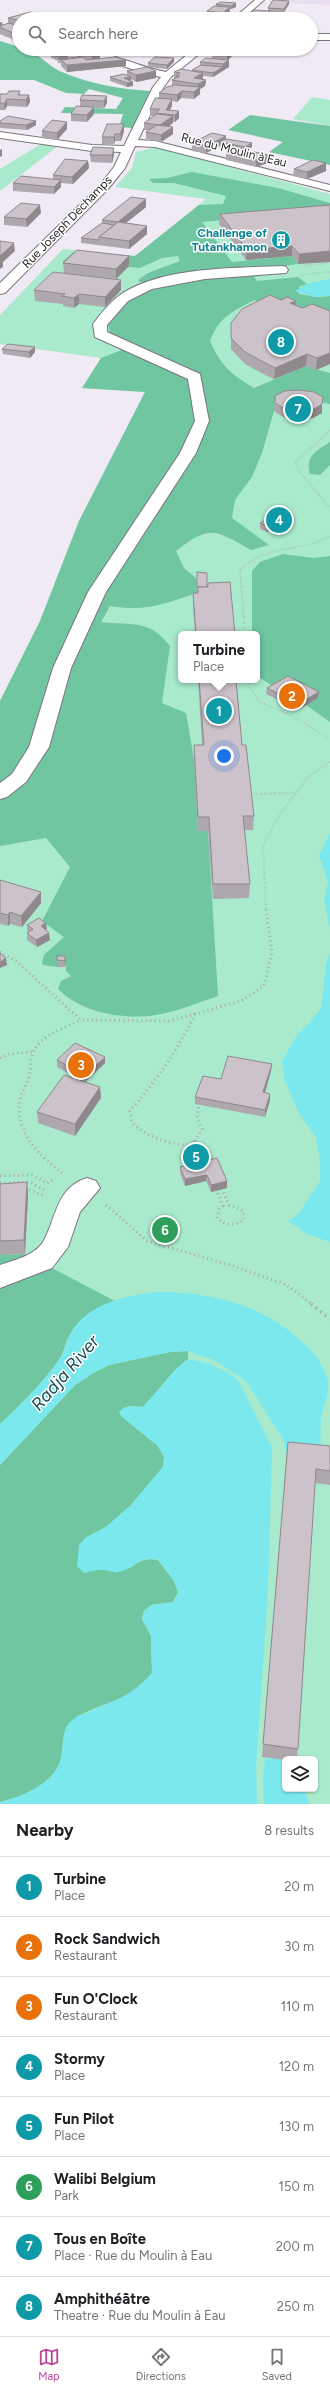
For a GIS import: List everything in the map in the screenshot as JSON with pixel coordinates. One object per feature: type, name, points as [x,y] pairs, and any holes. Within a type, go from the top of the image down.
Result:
[{"type":"street","points":[[245,12],[260,0]]},
{"type":"street","points":[[318,36],[330,37]]},
{"type":"street","points":[[100,56],[146,71],[168,75]]},
{"type":"street","name":"Rue Joseph Dechamps","points":[[0,290],[104,186],[118,168],[147,106],[168,75],[191,56]]},
{"type":"street","name":"Rue du Moulin à Eau","points":[[0,135],[92,148],[161,146],[330,188]]},
{"type":"street","points":[[0,793],[19,778],[39,748],[62,668],[97,592],[188,453],[202,421],[195,377],[100,334],[100,324],[133,292],[148,285],[203,276],[288,273]]},
{"type":"street","points":[[0,1278],[42,1260],[54,1247],[69,1207],[87,1188]]},
{"type":"path","points":[[288,273],[330,272]]},
{"type":"path","points":[[330,431],[295,462],[299,471],[330,508]]},
{"type":"path","points":[[246,631],[240,570],[247,561],[262,554],[322,541],[330,535]]},
{"type":"path","points":[[248,683],[259,701],[295,718],[330,739]]},
{"type":"path","points":[[0,1176],[32,1175],[47,1183],[64,1174],[40,1155],[28,1136],[20,1119],[20,1102],[31,1067],[33,1052],[51,1034],[81,1020],[114,1022],[170,1021],[241,1001],[264,986],[272,952],[265,900],[263,847],[278,817],[308,777],[330,762]]},
{"type":"path","points":[[249,794],[296,793]]},
{"type":"path","points":[[0,952],[16,961],[81,1020]]},
{"type":"path","points":[[195,1014],[184,1037],[159,1077],[130,1112],[132,1122],[137,1128],[173,1144],[189,1144],[202,1129],[197,1116],[199,1104]]},
{"type":"path","points":[[0,1058],[9,1054],[33,1052]]},
{"type":"path","points":[[193,1141],[202,1148],[211,1164]]},
{"type":"path","points":[[189,1144],[201,1157],[208,1172]]},
{"type":"path","points":[[0,1182],[29,1182],[50,1193]]},
{"type":"path","points":[[214,1186],[223,1206],[219,1209],[218,1218],[224,1224],[236,1226],[244,1220],[243,1211],[234,1205],[229,1205],[220,1185]]},
{"type":"path","points":[[21,1188],[28,1188],[48,1198]]},
{"type":"path","points":[[87,1188],[146,1240],[230,1265],[287,1285],[330,1319]]},
{"type":"shaded area","points":[[271,0],[330,0],[330,5],[269,2]]},
{"type":"green space","points":[[0,41],[12,45],[12,56],[38,56],[62,72],[83,80],[127,89],[150,91],[132,128],[119,127],[123,114],[61,113],[65,107],[116,109],[123,98],[89,89],[84,94],[66,93],[34,80],[0,80]]},
{"type":"green space","points":[[312,97],[330,100],[330,126],[293,119]]},
{"type":"green space","points":[[250,115],[330,126],[330,165],[269,152],[283,142],[228,130]]},
{"type":"green space","points":[[41,144],[58,146],[0,191],[0,169]]},
{"type":"green space","points":[[157,147],[330,194],[330,1804],[0,1804],[0,701],[40,621],[79,521],[145,392],[82,388],[101,358],[0,344],[0,315],[63,249],[135,256],[206,199],[115,187],[132,168],[136,152]]},
{"type":"green space","points":[[192,172],[278,188],[330,203],[330,211],[202,222],[232,262],[292,256],[298,264],[276,267],[280,272],[254,277],[257,281],[298,277],[307,284],[299,287],[299,294],[319,297],[330,296],[330,312],[281,311],[254,300],[246,304],[227,316],[214,333],[210,341],[218,357],[233,374],[254,388],[306,366],[330,373],[330,404],[313,401],[274,411],[262,453],[252,477],[235,500],[232,518],[269,545],[251,550],[221,534],[213,533],[197,537],[176,551],[184,568],[196,578],[197,593],[154,606],[123,608],[110,606],[101,622],[131,624],[147,627],[162,637],[170,646],[162,703],[186,713],[194,759],[198,831],[208,831],[218,996],[164,1014],[143,1016],[117,1015],[104,1013],[79,1004],[58,989],[61,981],[71,976],[66,971],[66,963],[58,962],[57,967],[43,965],[42,963],[44,955],[64,937],[42,921],[70,867],[46,838],[0,846],[0,701],[40,621],[79,521],[145,392],[82,388],[101,358],[132,346],[110,333],[108,324],[134,296],[163,287],[156,282],[140,282],[138,280],[148,273],[180,261],[178,256],[162,258],[140,268],[62,262],[75,251],[135,256],[199,205],[223,204],[226,196],[174,183],[153,183],[149,179],[167,178]]},
{"type":"green space","points":[[330,442],[330,465],[320,475],[310,474],[310,458],[316,451]]},
{"type":"green space","points":[[283,554],[313,558],[330,556],[330,722],[306,705],[318,698],[276,688],[260,678],[260,631],[252,631],[252,571],[260,562]]},
{"type":"green space","points":[[25,1254],[115,1301],[94,1311],[77,1325],[68,1338],[61,1356],[47,1376],[0,1424],[0,1255]]},
{"type":"green space","points":[[188,1351],[188,1359],[176,1369],[143,1407],[129,1406],[121,1416],[158,1446],[164,1457],[163,1467],[131,1505],[106,1527],[85,1538],[84,1573],[100,1570],[118,1572],[130,1568],[141,1561],[151,1559],[158,1560],[174,1581],[178,1592],[173,1602],[151,1605],[144,1611],[142,1619],[151,1636],[152,1673],[131,1693],[82,1714],[72,1721],[66,1729],[58,1767],[52,1775],[37,1788],[18,1797],[0,1802],[0,1465],[75,1385],[93,1373],[109,1365],[170,1352]]},
{"type":"water","points":[[330,279],[330,296],[314,297],[295,291],[307,284]]},
{"type":"water","points":[[330,833],[330,929],[324,901],[328,881],[319,856]]},
{"type":"water","points":[[330,952],[330,1242],[307,1234],[288,1221],[299,1213],[320,1181],[320,1162],[316,1137],[298,1112],[284,1077],[282,1061],[296,1037],[321,1009],[326,965]]},
{"type":"water","name":"Radja River","points":[[161,1292],[217,1298],[252,1309],[284,1327],[308,1348],[324,1369],[328,1381],[328,1391],[321,1420],[321,1460],[287,1456],[283,1439],[246,1381],[216,1361],[188,1351],[170,1352],[109,1365],[93,1373],[75,1385],[0,1465],[0,1424],[47,1376],[60,1359],[74,1328],[82,1319],[91,1312],[113,1301],[125,1297]]},
{"type":"water","points":[[188,1359],[207,1363],[227,1372],[238,1380],[272,1448],[268,1591],[256,1767],[257,1804],[0,1804],[0,1802],[18,1797],[37,1788],[52,1775],[58,1767],[61,1758],[64,1733],[71,1721],[79,1716],[111,1703],[132,1691],[152,1673],[151,1636],[142,1619],[144,1611],[151,1605],[174,1602],[178,1592],[174,1581],[159,1560],[152,1559],[146,1559],[130,1568],[118,1572],[100,1570],[84,1573],[77,1566],[79,1545],[85,1538],[106,1527],[131,1505],[163,1467],[164,1457],[158,1446],[121,1416],[119,1412],[127,1407],[143,1407],[178,1367]]},
{"type":"water","points":[[265,1758],[282,1760],[282,1792],[304,1792],[310,1804],[264,1804],[263,1779]]},
{"type":"building","points":[[273,0],[289,1],[284,9],[268,8]]},
{"type":"building","points":[[221,2],[236,3],[231,6],[216,4]]},
{"type":"building","points":[[214,6],[230,7],[224,12],[207,11]]},
{"type":"building","points":[[254,10],[270,11],[269,12],[252,12]]},
{"type":"building","points":[[9,23],[12,24],[12,33],[0,27]]},
{"type":"building","points":[[65,56],[81,57],[58,59],[68,57]]},
{"type":"building","points":[[83,57],[86,60],[115,57],[126,60],[67,65],[61,60]]},
{"type":"building","points":[[155,57],[174,58],[167,65],[148,63]]},
{"type":"building","points":[[206,58],[229,60],[223,64],[200,62]]},
{"type":"building","points":[[201,65],[223,67],[213,73],[192,70]]},
{"type":"building","points":[[147,67],[156,71],[136,75],[127,71]]},
{"type":"building","points":[[181,69],[203,73],[194,78],[206,80],[198,84],[172,80],[180,76],[176,76],[180,73],[174,72]]},
{"type":"building","points":[[124,74],[131,77],[124,78],[133,82],[127,83],[110,77]]},
{"type":"building","points":[[175,85],[200,87],[194,92],[182,91],[177,95],[159,93],[167,87]]},
{"type":"building","points":[[9,91],[20,91],[18,95],[29,95],[26,100],[7,99],[4,104],[0,103],[0,94],[7,94]]},
{"type":"building","points":[[82,95],[107,96],[104,101],[80,100]]},
{"type":"building","points":[[155,98],[172,99],[166,110],[179,111],[175,115],[156,113],[160,109],[150,109]]},
{"type":"building","points":[[76,106],[94,107],[87,115],[71,114]]},
{"type":"building","points":[[157,114],[173,116],[160,125],[144,123]]},
{"type":"building","points":[[8,116],[36,121],[26,125],[0,123],[0,121]]},
{"type":"building","points":[[52,120],[67,122],[57,133],[42,131]]},
{"type":"building","points":[[107,124],[124,124],[120,134],[115,134],[114,137],[102,137]]},
{"type":"building","points":[[157,125],[173,127],[161,135],[146,132]]},
{"type":"building","points":[[212,133],[226,136],[206,146],[192,143]]},
{"type":"building","points":[[226,139],[252,143],[245,147],[220,142]]},
{"type":"building","points":[[93,147],[114,148],[112,155],[90,155]]},
{"type":"building","points":[[237,148],[268,155],[256,160],[226,152]]},
{"type":"building","points":[[65,159],[88,161],[72,177],[53,175]]},
{"type":"building","points":[[313,160],[326,163],[307,172],[294,169]]},
{"type":"building","points":[[21,176],[61,180],[54,187],[13,183]]},
{"type":"building","points":[[131,197],[146,199],[118,222],[102,220]]},
{"type":"building","points":[[21,203],[40,205],[26,219],[4,217]]},
{"type":"building","name":"Challenge of Tutankhamon","points":[[330,205],[330,251],[299,254],[292,246],[247,250],[220,214]]},
{"type":"building","points":[[118,222],[147,226],[129,241],[99,237]]},
{"type":"building","points":[[102,223],[114,225],[99,237],[99,240],[81,238]]},
{"type":"building","points":[[0,241],[14,243],[0,256]]},
{"type":"building","points":[[77,250],[129,256],[116,269],[63,263]]},
{"type":"building","points":[[53,272],[121,280],[105,297],[79,294],[74,298],[62,296],[65,294],[34,290]]},
{"type":"building","points":[[270,295],[281,300],[287,297],[296,301],[290,303],[302,308],[312,304],[330,311],[330,353],[317,358],[307,354],[275,368],[245,352],[231,338],[231,323],[242,309]]},
{"type":"building","points":[[8,344],[35,347],[29,352],[2,349]]},
{"type":"building","points":[[299,390],[314,392],[323,397],[322,404],[314,409],[299,411],[283,408],[275,403],[275,396],[284,391]]},
{"type":"building","points":[[266,520],[273,523],[267,526],[260,523]]},
{"type":"building","points":[[197,572],[207,573],[207,587],[197,587]]},
{"type":"building","points":[[230,582],[235,631],[196,631],[193,593],[198,593],[198,587],[208,587],[208,583]]},
{"type":"building","points":[[288,676],[319,692],[298,704],[267,688]]},
{"type":"building","points":[[199,683],[236,683],[242,745],[246,745],[254,816],[243,816],[250,884],[213,884],[209,817],[198,817],[194,745],[204,745]]},
{"type":"building","points":[[0,880],[41,892],[21,916],[10,912],[8,915],[0,913]]},
{"type":"building","points":[[39,918],[46,923],[41,926],[49,933],[36,940],[27,933],[33,929],[27,925]]},
{"type":"building","points":[[0,953],[6,958],[0,962]]},
{"type":"building","points":[[57,956],[65,956],[65,961],[57,960]]},
{"type":"building","points":[[75,1043],[105,1057],[85,1075],[57,1060]]},
{"type":"building","points":[[228,1056],[272,1064],[263,1092],[270,1094],[265,1110],[195,1097],[203,1076],[221,1079]]},
{"type":"building","points":[[64,1075],[100,1087],[75,1124],[37,1112]]},
{"type":"building","points":[[217,1158],[227,1181],[211,1185],[207,1175],[185,1179],[180,1167]]},
{"type":"building","points":[[27,1182],[24,1240],[0,1241],[0,1184]]},
{"type":"building","points":[[288,1442],[330,1446],[330,1471],[316,1469],[298,1749],[263,1744]]},
{"type":"place","name":"Challenge of Tutankhamon","points":[[281,240]]},
{"type":"place","name":"Amphithéâtre","points":[[281,342]]},
{"type":"place","name":"Tous en Boîte","points":[[298,409]]},
{"type":"place","name":"Stormy","points":[[279,520]]},
{"type":"place","name":"Rock Sandwich","points":[[292,696]]},
{"type":"place","name":"Turbine","points":[[219,711]]},
{"type":"place","name":"Fun O'Clock","points":[[81,1065]]},
{"type":"place","name":"Fun Pilot","points":[[196,1157]]},
{"type":"place","name":"Walibi Belgium","points":[[165,1230]]}]
